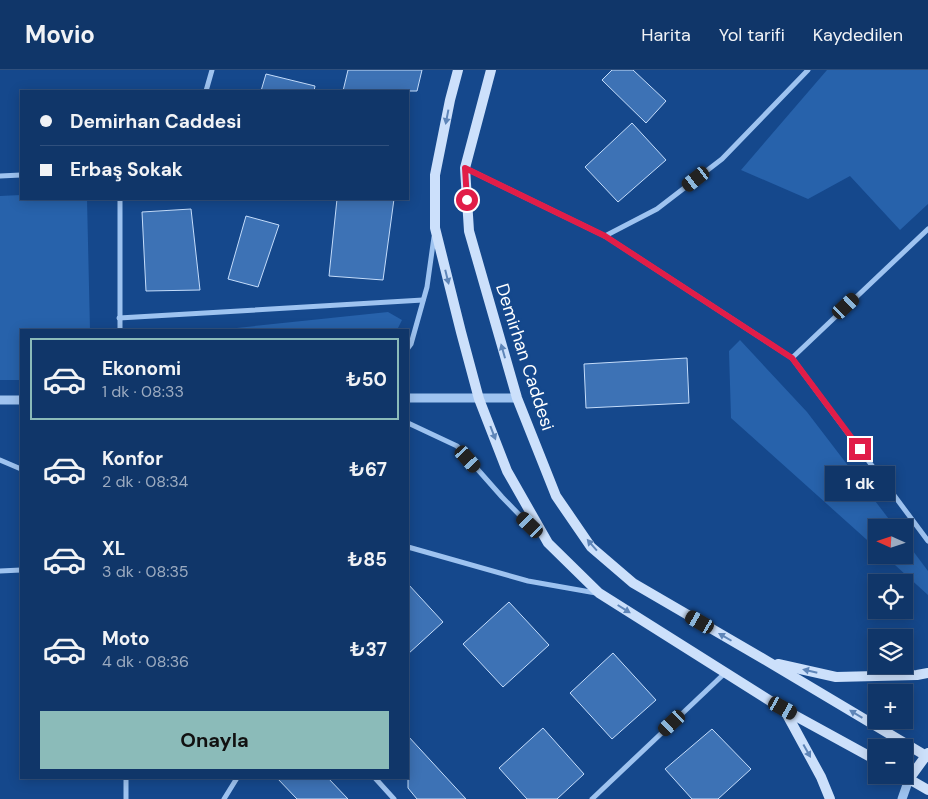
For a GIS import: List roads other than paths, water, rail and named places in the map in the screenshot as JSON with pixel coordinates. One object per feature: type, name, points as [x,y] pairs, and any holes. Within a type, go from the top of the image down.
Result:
[{"type":"main road","points":[[458,70],[450,100],[436,176],[435,228],[480,398],[507,471],[548,543],[599,593],[783,708],[868,756]]},
{"type":"main road","name":"Demirhan Caddesi","points":[[491,70],[465,168],[470,231],[517,398],[556,496],[592,547],[633,583],[927,755]]},
{"type":"main road","points":[[767,661],[836,677],[928,673]]},
{"type":"main road","points":[[783,708],[821,777],[830,799]]},
{"type":"main road","points":[[913,770],[927,755]]},
{"type":"main road","points":[[913,781],[928,790]]},
{"type":"street","points":[[206,90],[212,70]]},
{"type":"street","points":[[605,236],[656,209],[722,159],[808,70]]},
{"type":"street","points":[[465,168],[605,236],[792,358],[928,541]]},
{"type":"street","points":[[0,176],[20,175]]},
{"type":"street","points":[[120,200],[120,329]]},
{"type":"street","points":[[409,347],[427,288],[435,228]]},
{"type":"street","points":[[792,358],[928,229]]},
{"type":"street","points":[[119,318],[423,300]]},
{"type":"street","points":[[409,398],[517,398]]},
{"type":"street","points":[[0,400],[20,400]]},
{"type":"street","points":[[409,423],[457,446],[502,497],[548,543]]},
{"type":"street","points":[[0,460],[20,469]]},
{"type":"street","points":[[409,547],[528,581],[599,593]]},
{"type":"street","points":[[0,570],[20,570]]},
{"type":"street","points":[[592,799],[726,672]]},
{"type":"street","points":[[126,779],[126,799]]},
{"type":"street","points":[[224,799],[236,779]]},
{"type":"street","points":[[376,779],[394,799]]},
{"type":"street","points":[[902,799],[905,784]]}]
